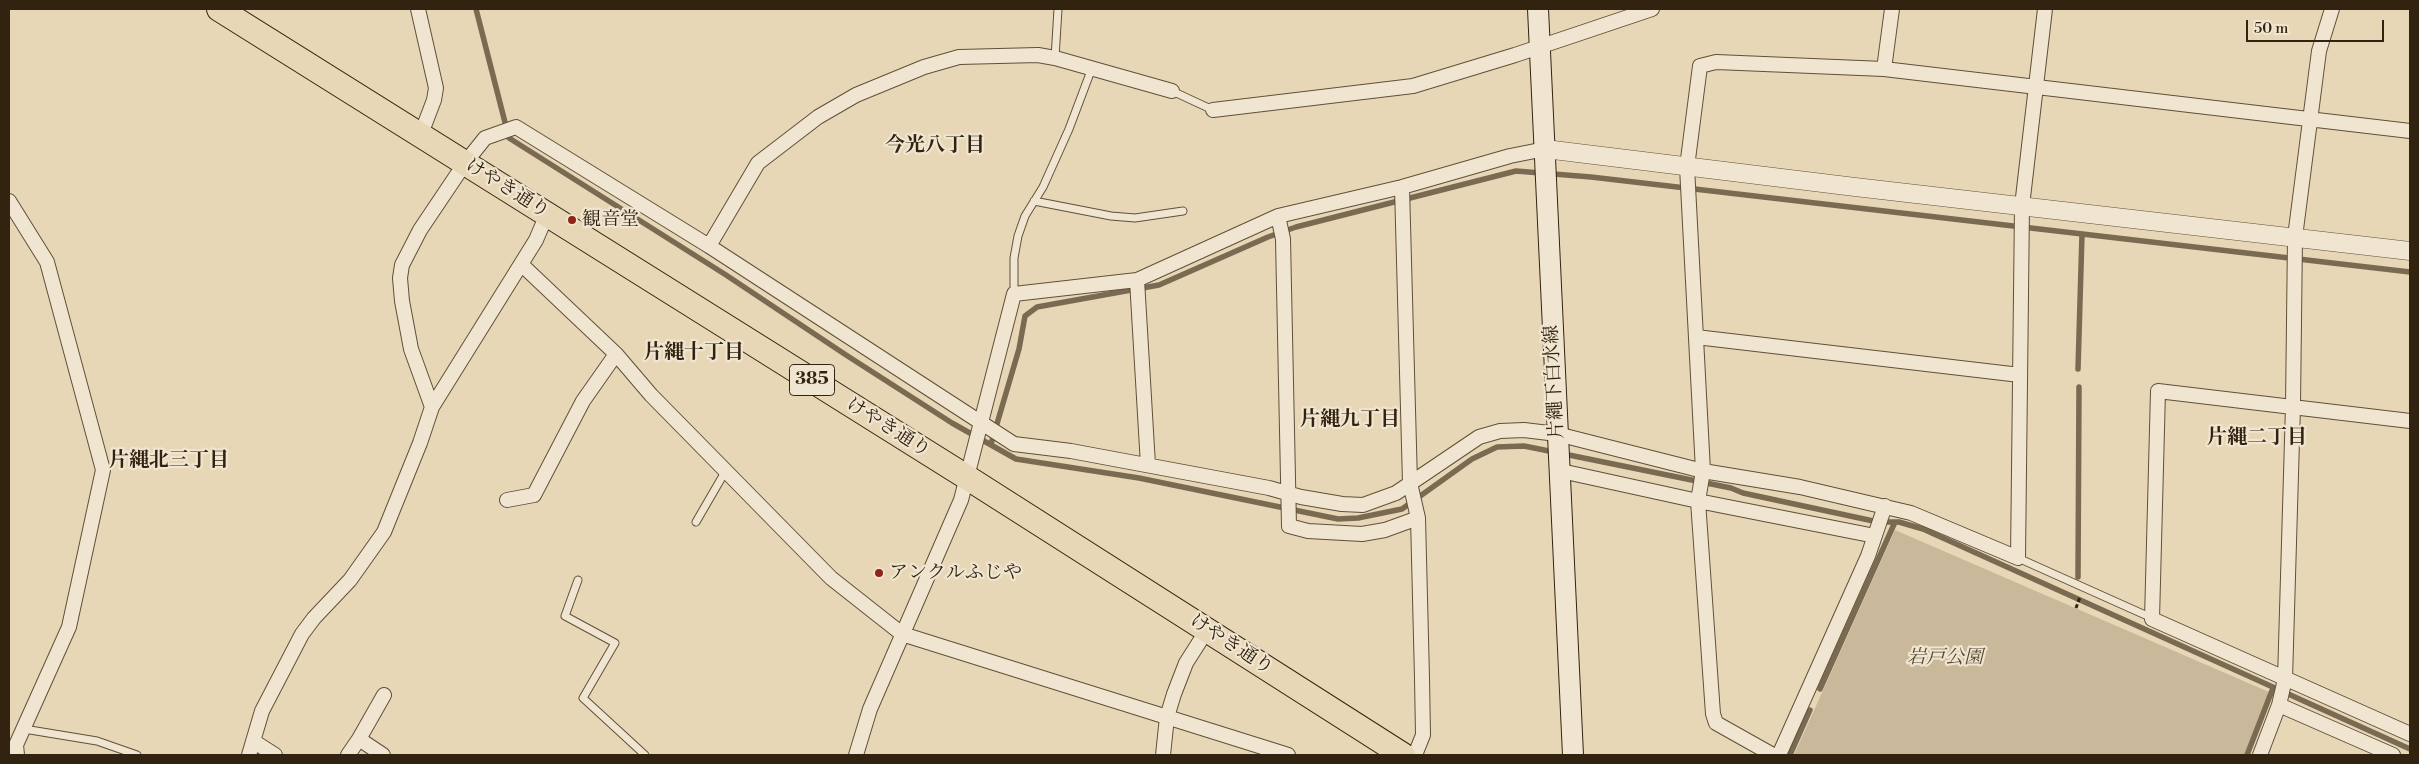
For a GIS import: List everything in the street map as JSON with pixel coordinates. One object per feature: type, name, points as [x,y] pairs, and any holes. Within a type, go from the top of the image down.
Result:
[{"type":"highway","name":"けやき通り","points":[[219,9],[968,478],[1403,755]]},
{"type":"main road","name":"片繩下白水線","points":[[1538,9],[1573,755]]},
{"type":"street","points":[[418,9],[436,88],[434,100],[421,134]]},
{"type":"street","points":[[1213,110],[1413,86],[1652,9]]},
{"type":"street","points":[[1884,69],[1892,9]]},
{"type":"street","points":[[432,407],[411,348],[402,301],[400,278],[406,253],[465,163],[485,138],[516,127],[709,246],[1014,444],[1071,450],[1342,504],[1363,504],[1396,493],[1479,437],[1500,431],[1524,430],[1557,434],[1703,471],[1800,488],[1885,506],[1942,524],[2018,558],[2022,206],[2045,9]]},
{"type":"street","points":[[2260,755],[2279,706],[2285,679],[2293,406],[2295,237],[2319,51],[2332,9]]},
{"type":"street","points":[[709,246],[758,163],[818,117],[856,95],[916,70],[959,58],[1028,55],[1056,58],[1172,91]]},
{"type":"street","points":[[1773,755],[1716,723],[1713,714],[1698,501],[1703,471],[1687,167],[1700,66],[1705,63],[1884,69],[2410,131]]},
{"type":"street","points":[[856,755],[870,709],[961,500],[1014,294],[1137,280],[1278,216],[1402,187],[1545,148],[1687,167],[2410,251]]},
{"type":"street","points":[[1402,187],[1410,483],[1418,518],[1423,735],[1415,755]]},
{"type":"street","points":[[9,201],[47,262],[102,470],[69,627],[16,745],[17,755]]},
{"type":"street","points":[[249,755],[262,711],[302,634],[314,618],[350,580],[384,532],[420,444],[432,407],[536,240],[547,214]]},
{"type":"street","points":[[1278,216],[1283,239],[1290,494],[1289,526],[1308,531],[1362,534],[1385,530],[1418,518]]},
{"type":"street","points":[[521,264],[616,354],[651,395],[831,578],[902,634],[1288,755]]},
{"type":"street","points":[[1137,280],[1148,465]]},
{"type":"street","points":[[1696,337],[2020,376]]},
{"type":"street","points":[[507,500],[534,495],[583,401],[616,354]]},
{"type":"street","points":[[2410,421],[2158,391],[2152,619],[2410,734]]},
{"type":"street","points":[[1561,471],[1698,501],[1875,536]]},
{"type":"street","points":[[1778,755],[1868,556],[1885,506]]},
{"type":"street","points":[[1163,755],[1167,717],[1186,663],[1207,630]]},
{"type":"street","points":[[348,755],[384,695]]},
{"type":"street","points":[[2279,706],[2393,755]]},
{"type":"street","points":[[359,739],[383,755]]},
{"type":"street","points":[[253,741],[275,755]]},
{"type":"lane","points":[[1056,58],[1058,9]]},
{"type":"lane","points":[[1014,294],[1014,258],[1018,236],[1025,216],[1069,129],[1092,68]]},
{"type":"lane","points":[[1172,91],[1213,110]]},
{"type":"lane","points":[[1034,201],[1088,212],[1135,218],[1183,211]]},
{"type":"lane","points":[[696,522],[725,472]]},
{"type":"lane","points":[[2018,558],[2152,619]]},
{"type":"lane","points":[[578,580],[565,616],[615,643],[583,698],[645,755]]},
{"type":"lane","points":[[24,728],[97,741],[137,755]]},
{"type":"green space","name":"岩戸公園","points":[[1895,530],[2269,692],[2246,755],[1794,755]]},
{"type":"waterway","points":[[476,9],[509,138],[726,275],[952,423],[1016,459],[1139,478],[1338,519],[1358,518],[1402,509],[1472,459],[1497,447],[1524,446],[1554,452]]},
{"type":"waterway","points":[[991,444],[1019,349],[1025,316],[1037,307],[1159,285],[1268,237],[1296,227],[1516,171],[1591,177],[2410,272]]},
{"type":"waterway","points":[[2078,369],[2082,234]]},
{"type":"waterway","points":[[2078,577],[2079,387]]},
{"type":"waterway","points":[[1564,454],[1731,488],[1743,493],[1878,522],[1899,522],[1923,529],[2410,749]]},
{"type":"waterway","points":[[1820,689],[1895,522]]},
{"type":"waterway","points":[[2247,755],[2273,688]]},
{"type":"waterway","points":[[1790,755],[1810,710]]},
{"type":"place","name":"観音堂","points":[[572,220]]},
{"type":"place","name":"アンクルふじや","points":[[879,573]]},
{"type":"district","name":"今光八丁目","points":[[935,146]]},
{"type":"district","name":"片縄十丁目","points":[[694,353]]},
{"type":"district","name":"片縄九丁目","points":[[1350,420]]},
{"type":"district","name":"片縄二丁目","points":[[2257,438]]},
{"type":"district","name":"片縄北三丁目","points":[[169,461]]}]
